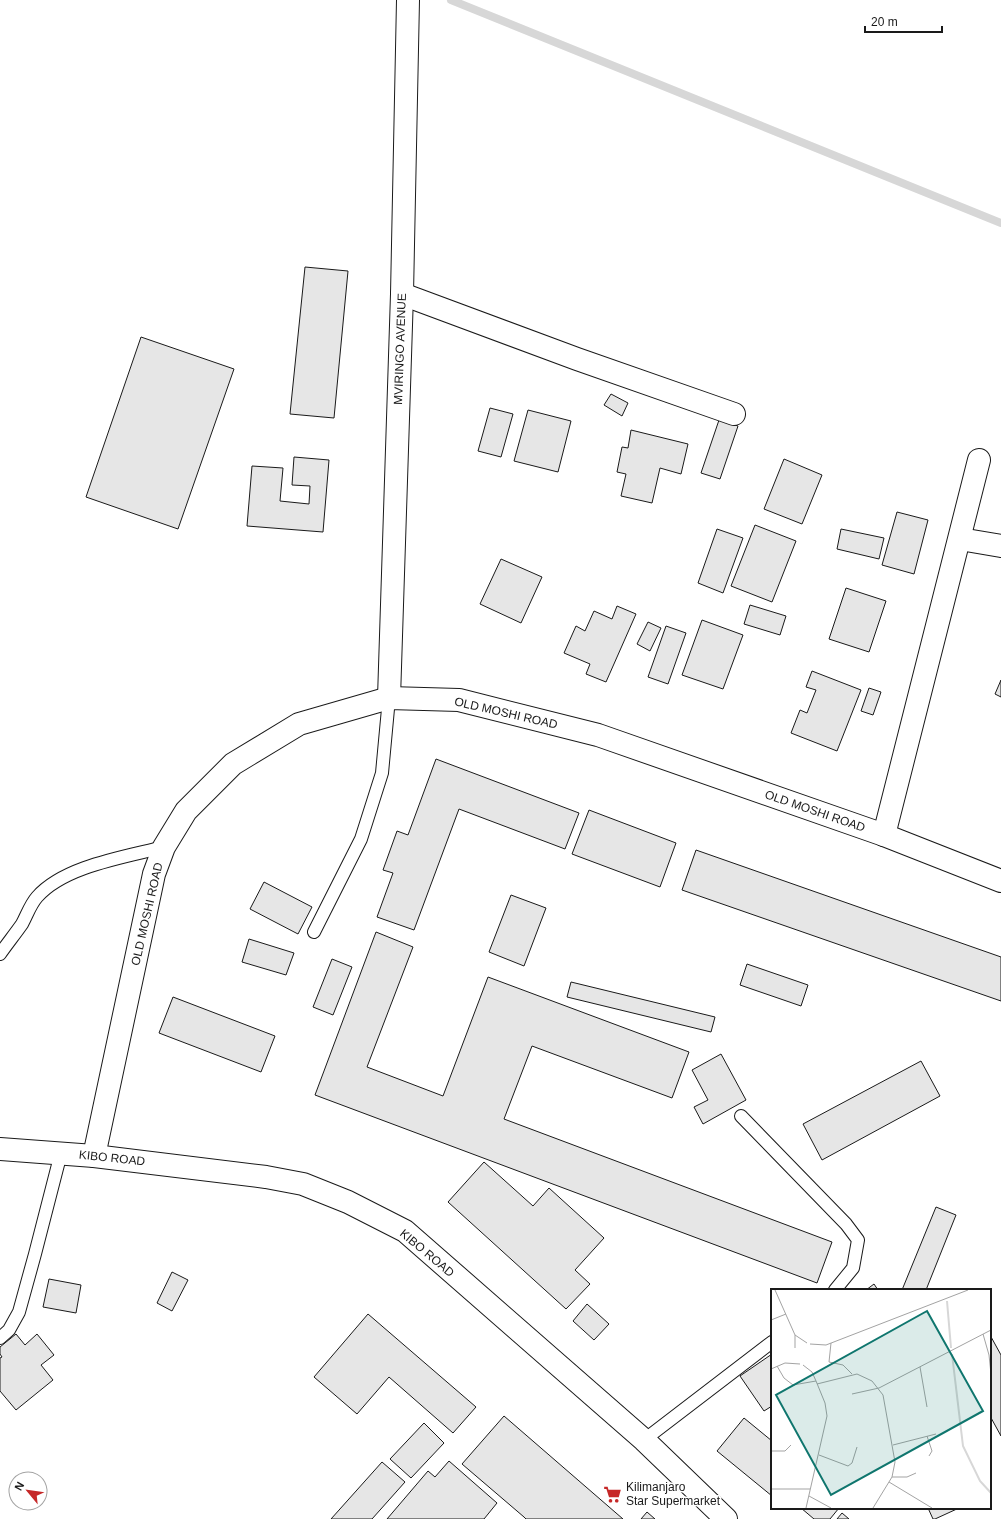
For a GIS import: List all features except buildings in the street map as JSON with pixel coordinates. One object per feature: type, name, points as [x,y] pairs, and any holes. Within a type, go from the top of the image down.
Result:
[{"type":"street","name":"MVIRINGO AVENUE","points":[[389,698],[402,294],[408,0]]},
{"type":"street","points":[[402,294],[577,359],[734,414]]},
{"type":"street","points":[[884,835],[979,460]]},
{"type":"street","points":[[960,539],[1001,546]]},
{"type":"street","name":"OLD MOSHI ROAD","points":[[94,1156],[154,874],[164,847],[186,811],[233,764],[299,724],[389,698],[459,700],[598,735],[884,835],[1001,881]]},
{"type":"street","name":"KIBO ROAD","points":[[0,1149],[94,1156],[266,1176],[303,1184],[348,1202],[382,1219],[405,1231],[644,1440],[726,1519]]},
{"type":"lane","points":[[314,932],[361,839],[380,780],[382,773],[389,698]]},
{"type":"lane","points":[[0,954],[36,899],[46,888],[58,879],[100,863],[164,847]]},
{"type":"lane","points":[[741,1116],[846,1224],[858,1240],[853,1268],[836,1289]]},
{"type":"lane","points":[[0,1338],[9,1330],[19,1312],[36,1254],[61,1153]]},
{"type":"lane","points":[[644,1440],[771,1343]]},
{"type":"waterway","points":[[451,0],[1001,223]]},
{"type":"place","name":"Kilimanjaro Star Supermarket","points":[[613,1494]]}]
